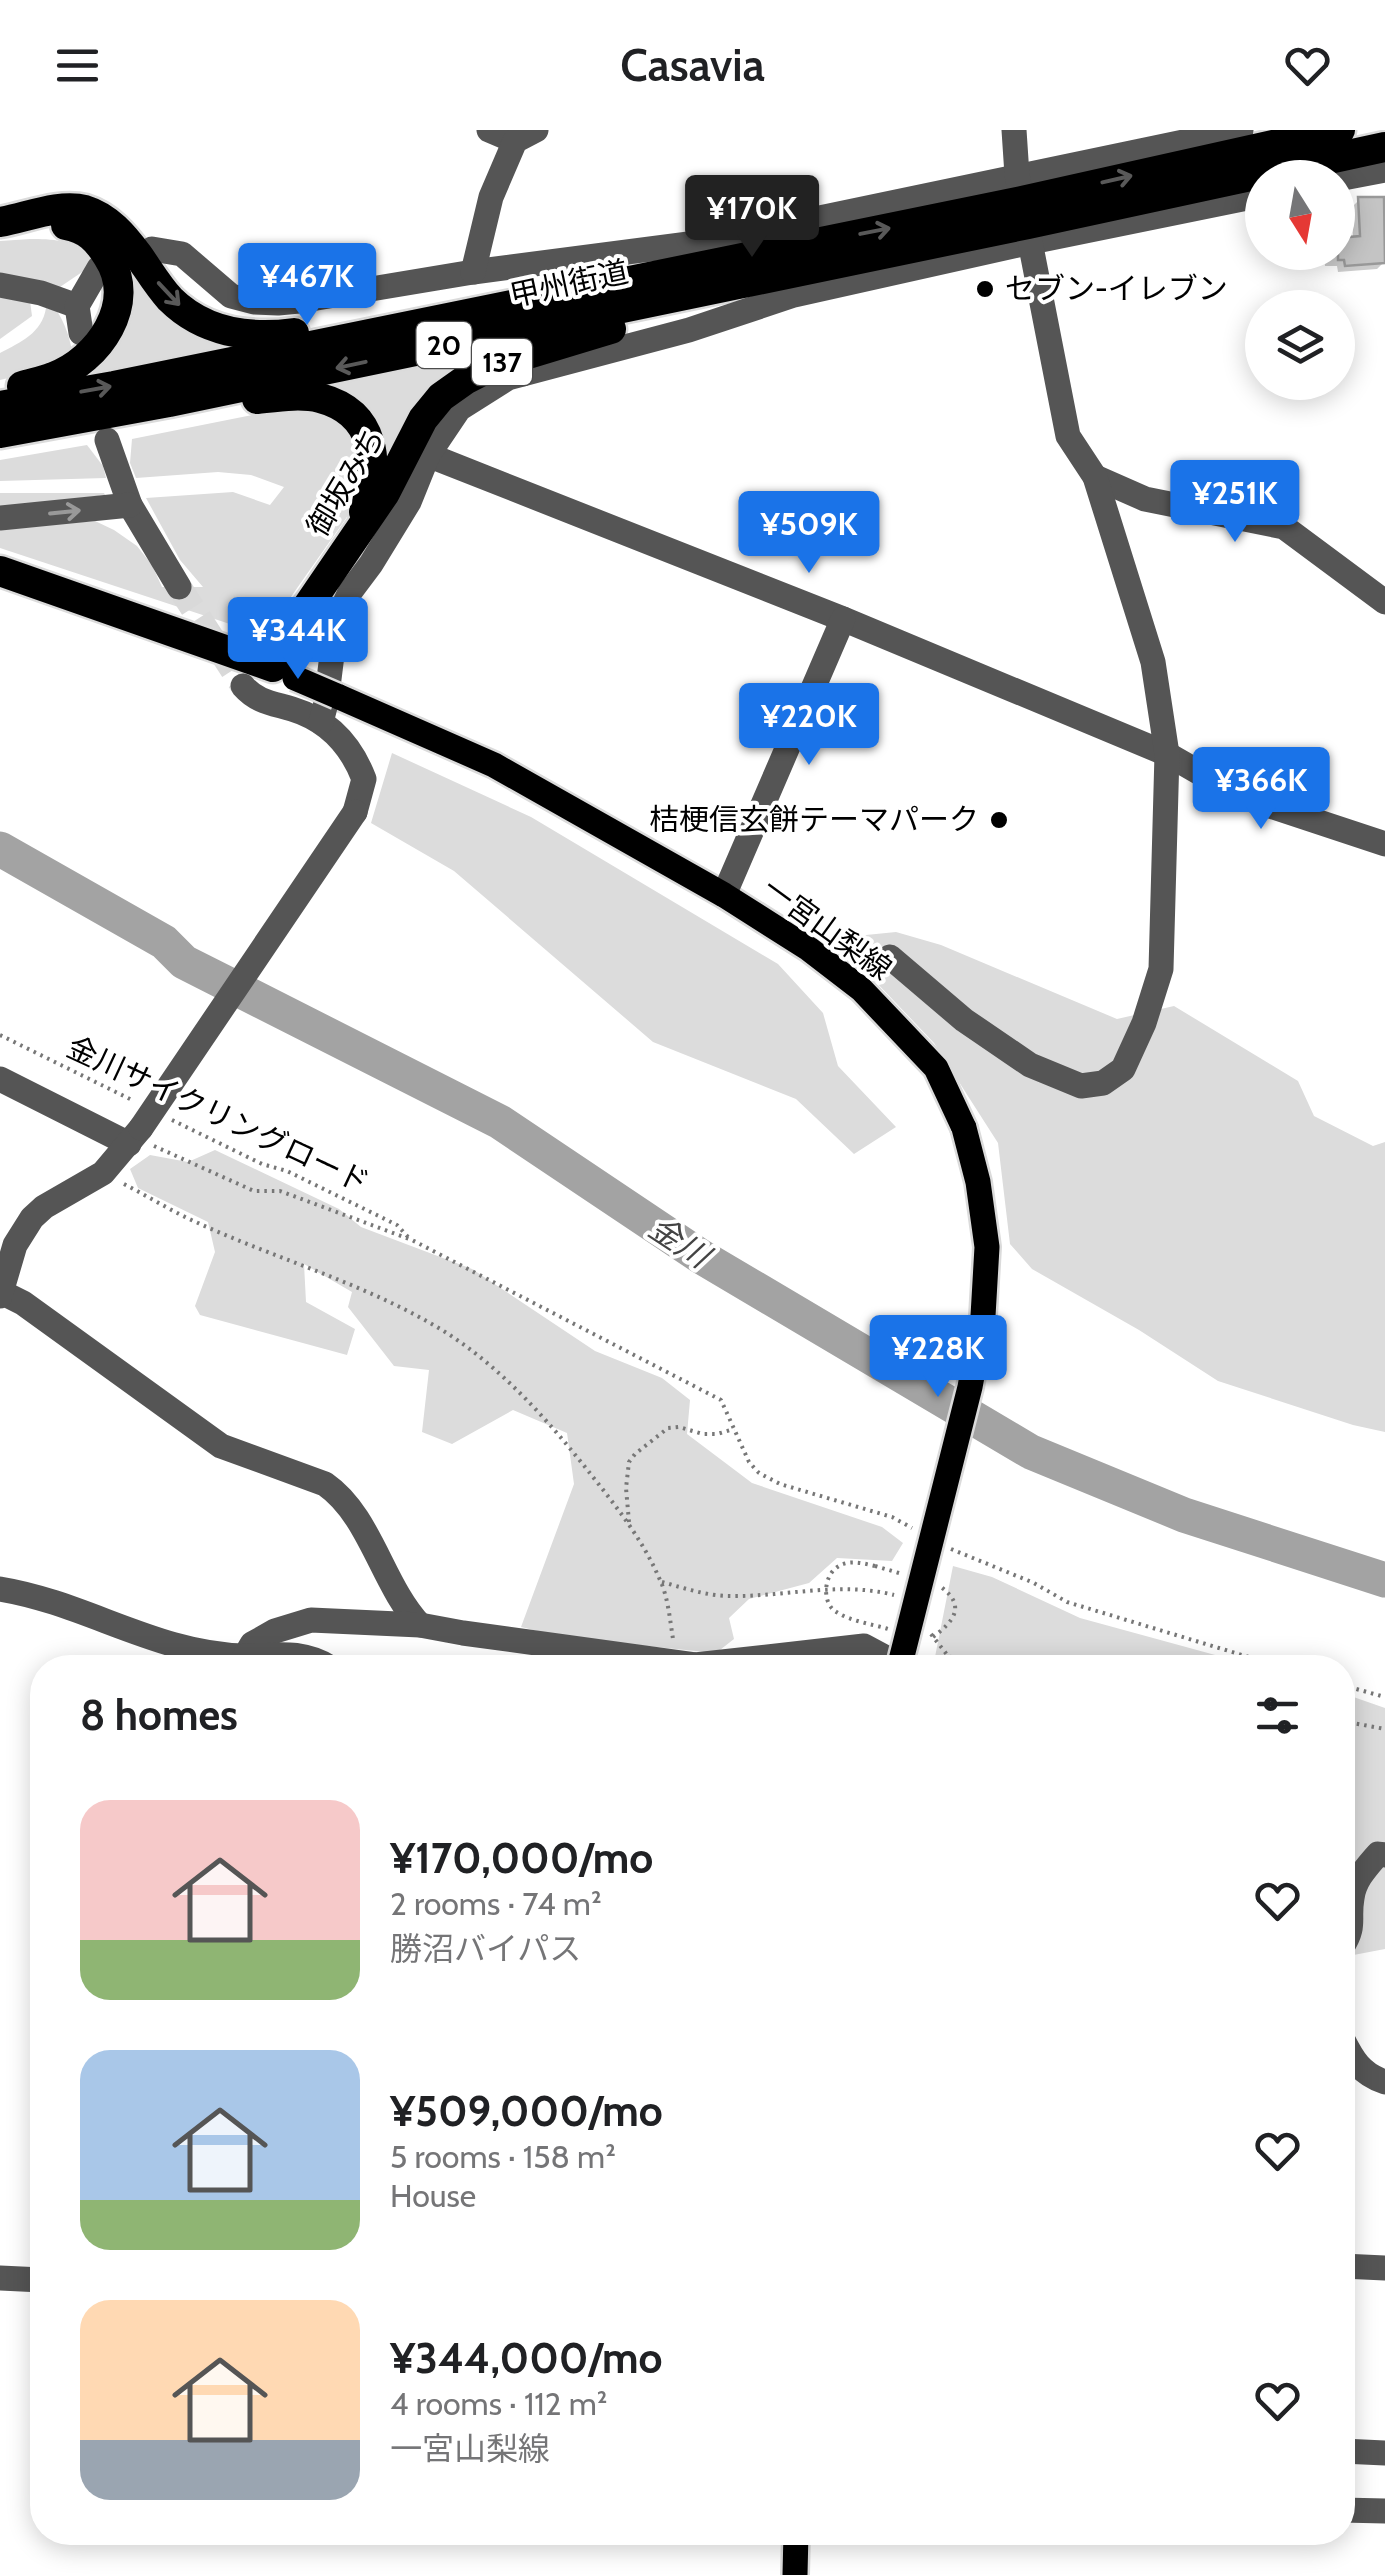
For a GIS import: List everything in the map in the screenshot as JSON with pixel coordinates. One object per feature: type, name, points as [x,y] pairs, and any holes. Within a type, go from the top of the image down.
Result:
[{"type":"highway","name":"20","points":[[0,406],[573,292],[1025,211],[1340,130]]},
{"type":"highway","name":"甲州街道","points":[[0,433],[720,288],[1025,211],[1385,148]]},
{"type":"highway","name":"137","points":[[2,222],[65,209],[84,210],[124,236],[171,300],[206,324],[229,332],[288,334],[552,280],[573,292]]},
{"type":"highway","points":[[0,392],[55,377],[93,350],[118,310],[119,292],[114,266],[98,240],[80,228],[56,223],[2,222]]},
{"type":"highway","name":"御坂みち","points":[[284,672],[304,613],[384,493],[423,419],[440,397],[498,363],[698,306],[720,288]]},
{"type":"highway","points":[[169,402],[317,397],[342,407],[363,427],[370,442],[371,492],[357,534]]},
{"type":"highway","points":[[0,571],[284,672]]},
{"type":"main road","name":"一宮山梨線","points":[[284,672],[494,765],[724,894],[809,948],[860,990],[936,1068],[964,1128],[978,1182],[987,1248],[983,1316],[970,1387],[918,1633],[908,1655]]},
{"type":"main road","points":[[795,2575],[796,2545]]},
{"type":"street","points":[[473,272],[491,197],[526,136],[489,130]]},
{"type":"street","points":[[890,957],[964,1020],[1030,1065],[1081,1086],[1103,1083],[1123,1069],[1144,1023],[1161,969],[1168,754],[1153,662],[1095,476],[1068,436],[1025,211],[1014,130]]},
{"type":"street","points":[[321,722],[340,614],[408,502],[428,454],[459,409],[508,378],[689,330],[794,295],[1242,130]]},
{"type":"street","points":[[1355,176],[1385,170]]},
{"type":"street","points":[[152,249],[182,254],[231,296],[278,304],[473,272],[704,242],[1025,211],[1245,195]]},
{"type":"street","points":[[82,333],[77,306],[99,268]]},
{"type":"street","points":[[0,284],[77,306]]},
{"type":"street","points":[[107,440],[130,506],[179,587]]},
{"type":"street","points":[[428,454],[844,619],[1168,754],[1240,796],[1385,844]]},
{"type":"street","points":[[1095,476],[1145,499],[1284,528],[1385,602]]},
{"type":"street","points":[[0,518],[130,506]]},
{"type":"street","points":[[724,894],[844,619]]},
{"type":"street","points":[[242,686],[265,703],[296,710],[338,735],[364,779],[355,812],[104,1173],[32,1218],[15,1245],[1,1290],[221,1446],[325,1484],[339,1494],[408,1612],[420,1625]]},
{"type":"street","points":[[0,1079],[142,1122]]},
{"type":"street","points":[[0,1589],[22,1592],[172,1646],[212,1655]]},
{"type":"street","points":[[246,1655],[252,1644],[275,1630],[311,1620],[420,1625],[544,1655]]},
{"type":"street","points":[[781,1655],[864,1646],[880,1655]]},
{"type":"street","points":[[272,1655],[302,1655]]},
{"type":"street","points":[[1355,1886],[1378,1854],[1385,1855]]},
{"type":"street","points":[[1355,2062],[1372,2078],[1385,2082]]},
{"type":"street","points":[[1355,2267],[1385,2268]]},
{"type":"street","points":[[0,2278],[30,2279]]},
{"type":"street","points":[[1355,2451],[1385,2452]]},
{"type":"street","points":[[1355,2510],[1385,2510]]},
{"type":"path","name":"金川サイクリングロード","points":[[0,1035],[142,1122],[288,1171],[397,1225],[412,1240]]},
{"type":"path","name":"金川サイクリングロード","points":[[142,1122],[151,1145],[254,1190],[280,1190],[412,1240],[721,1400],[759,1473],[780,1484],[892,1517],[920,1532]]},
{"type":"path","points":[[104,1173],[198,1223],[363,1290],[442,1330],[498,1372],[534,1407],[629,1523],[662,1582],[676,1655]]},
{"type":"path","points":[[629,1523],[626,1488],[635,1454],[668,1428],[703,1434],[734,1429]]},
{"type":"path","points":[[947,1547],[1034,1583],[1067,1602],[1242,1655]]},
{"type":"path","points":[[875,1566],[848,1562],[836,1568],[826,1586],[829,1606],[837,1613],[918,1633],[947,1655]]},
{"type":"path","points":[[662,1582],[718,1596],[850,1589],[894,1595]]},
{"type":"path","points":[[1355,1689],[1385,1698]]},
{"type":"path","points":[[1355,1723],[1385,1729]]},
{"type":"shaded area","points":[[30,239],[74,246],[94,264],[57,289],[0,276],[0,241]]},
{"type":"shaded area","points":[[136,269],[251,343],[105,377],[86,373],[127,271]]},
{"type":"shaded area","points":[[0,292],[30,301],[32,316],[0,339]]},
{"type":"shaded area","points":[[46,308],[57,311],[72,351],[34,372],[0,380],[0,353],[35,330]]},
{"type":"shaded area","points":[[483,349],[490,357],[392,462],[316,385]]},
{"type":"shaded area","points":[[287,408],[311,409],[337,418],[362,458],[354,507],[281,611],[266,625],[251,631],[0,548],[0,528],[95,521],[137,546],[162,587],[203,587],[180,560],[146,498],[233,492],[270,505],[284,487],[251,475],[218,472],[136,478],[130,463],[132,439]]},
{"type":"shaded area","points":[[87,445],[103,466],[106,478],[0,481],[0,460]]},
{"type":"shaded area","points":[[0,493],[104,493],[105,495],[0,508]]},
{"type":"shaded area","points":[[392,753],[531,817],[778,964],[823,1013],[838,1066],[896,1127],[854,1154],[796,1099],[653,1042],[454,871],[371,823]]},
{"type":"shaded area","points":[[896,932],[941,945],[1117,1019],[1174,1006],[1298,1081],[1314,1116],[1373,1146],[1385,1142],[1385,1432],[1218,1381],[1032,1269],[1010,1244],[998,1143],[934,1043],[854,959],[846,937]]},
{"type":"shaded area","points":[[215,1150],[339,1209],[361,1227],[472,1269],[595,1351],[662,1378],[690,1400],[687,1434],[752,1483],[882,1527],[903,1543],[892,1561],[837,1558],[809,1583],[749,1599],[729,1618],[734,1639],[716,1653],[566,1638],[521,1627],[574,1484],[567,1433],[513,1410],[452,1444],[422,1432],[429,1370],[394,1366],[348,1307],[352,1292],[304,1264],[306,1302],[355,1329],[347,1355],[200,1315],[195,1306],[215,1252],[208,1222],[138,1188],[130,1169],[150,1155],[188,1162]]},
{"type":"shaded area","points":[[953,1566],[992,1577],[1080,1618],[1215,1655],[935,1655]]},
{"type":"shaded area","points":[[1355,1698],[1385,1708],[1385,1949],[1355,1955]]},
{"type":"building","points":[[1358,197],[1384,197],[1385,263],[1355,265],[1355,236],[1360,236]]},
{"type":"waterway","name":"金川","points":[[0,849],[164,942],[184,962],[500,1122],[700,1256],[1031,1452],[1184,1515],[1385,1580]]},
{"type":"tunnel","points":[[179,587],[243,686]]},
{"type":"place","name":"セブン-イレブン","points":[[985,289]]},
{"type":"place","name":"桔梗信玄餅テーマパーク","points":[[999,820]]}]
